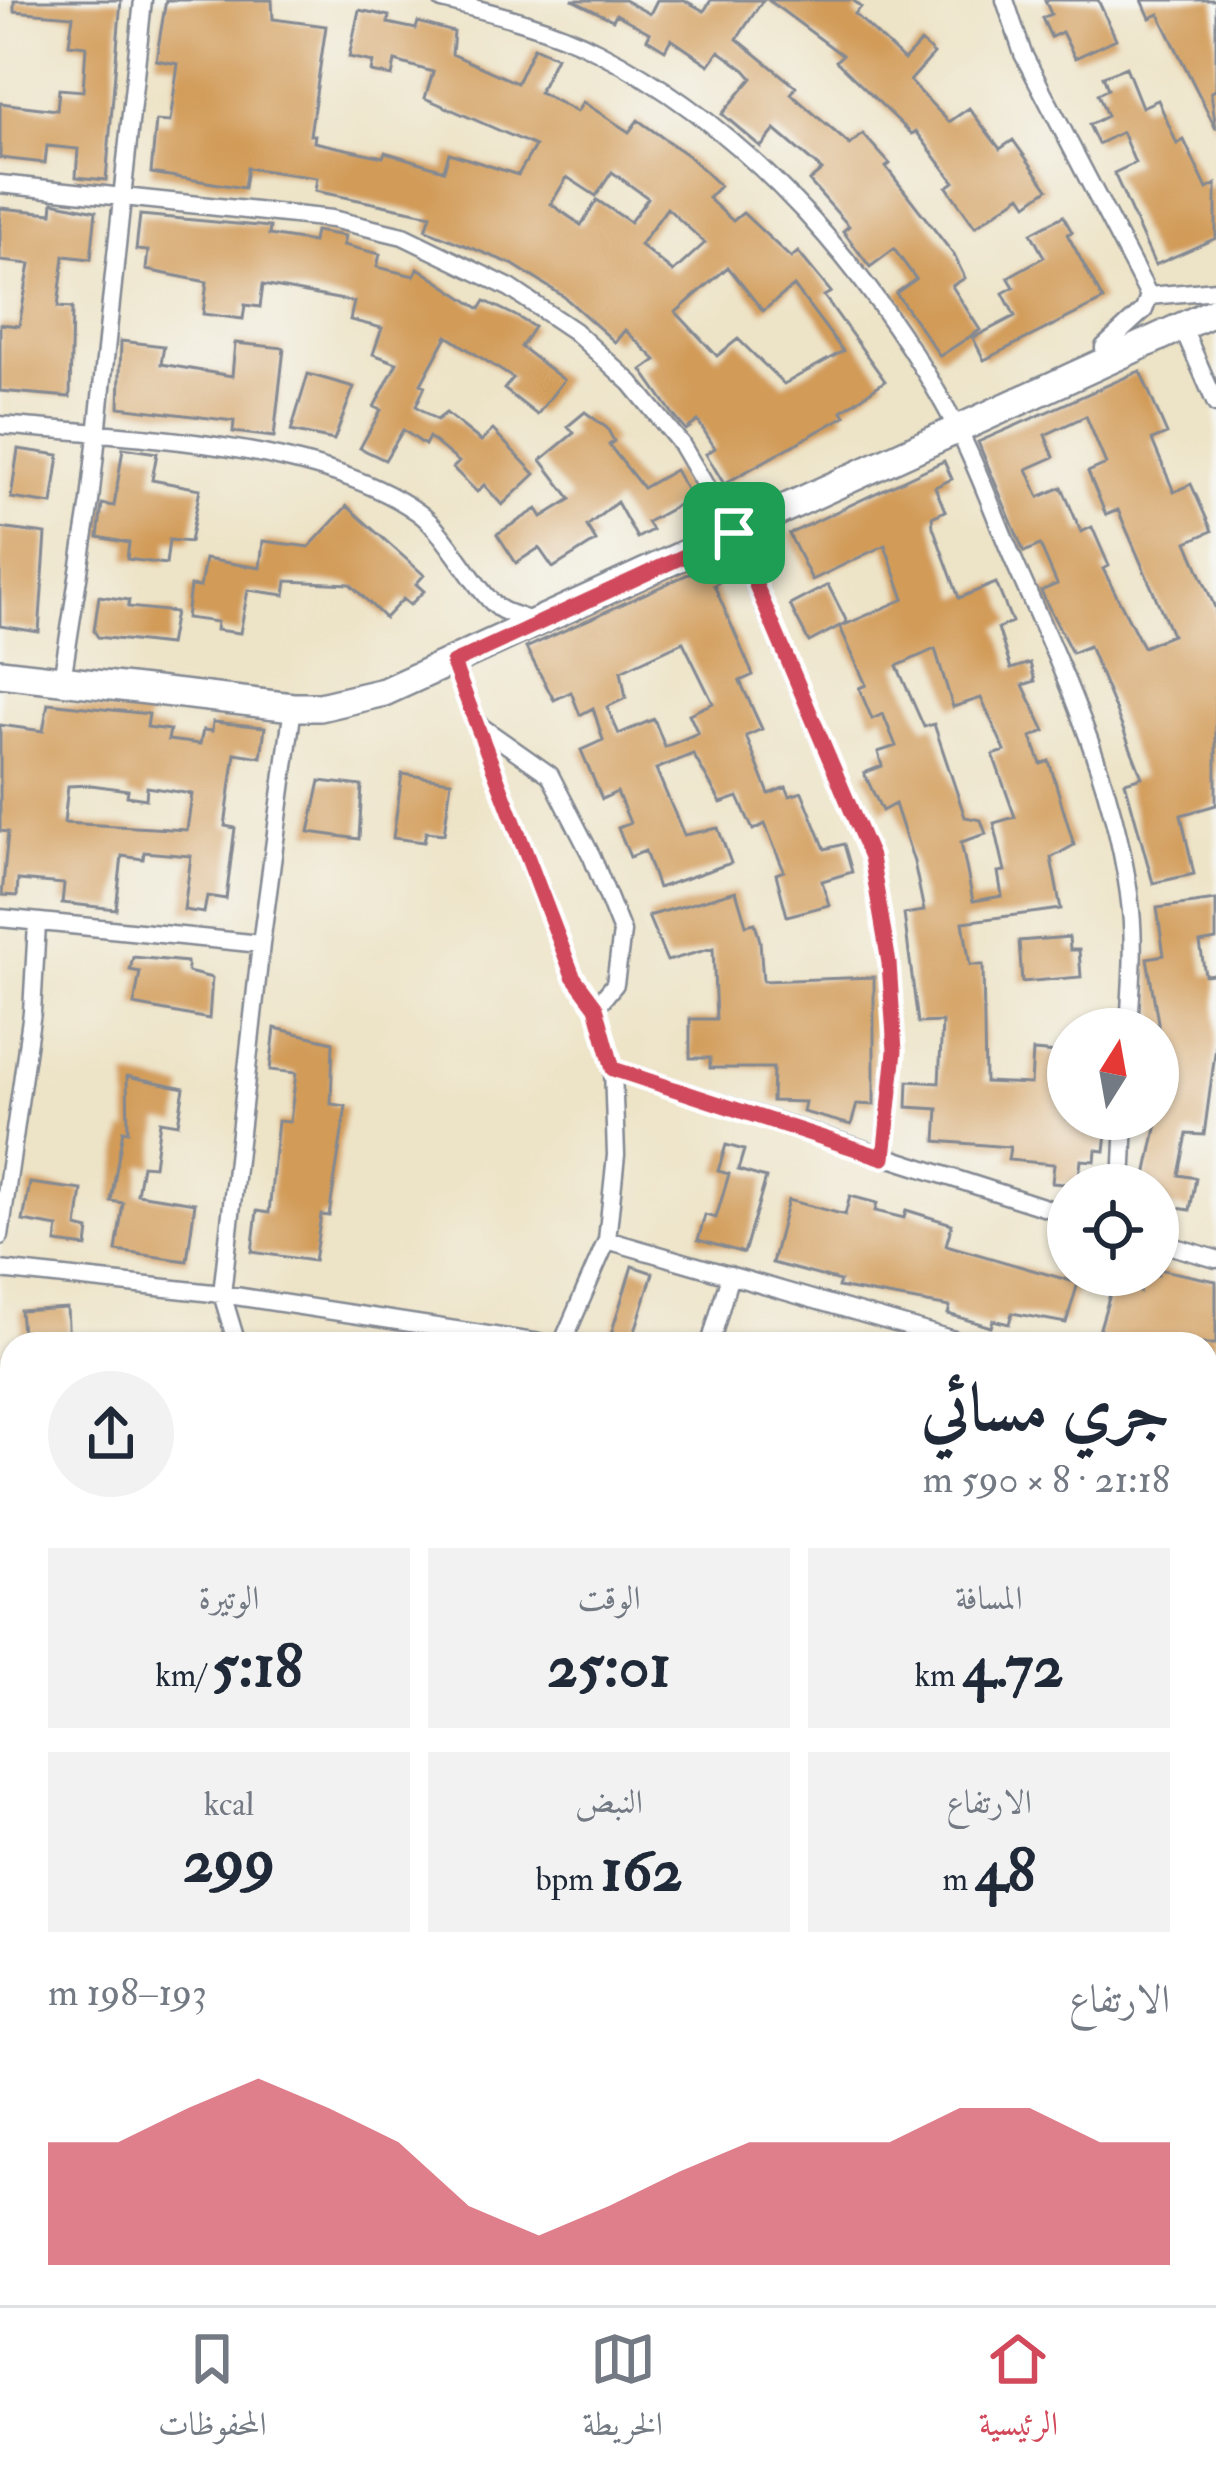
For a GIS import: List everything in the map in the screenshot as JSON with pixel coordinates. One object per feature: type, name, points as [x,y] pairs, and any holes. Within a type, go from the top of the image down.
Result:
[{"type":"main road","points":[[0,673],[292,707],[351,701],[538,625],[1216,311]]},
{"type":"street","points":[[62,680],[90,501],[143,0]]},
{"type":"street","points":[[442,0],[508,16],[597,51],[698,115],[789,194],[884,312],[958,430],[1081,720],[1121,848],[1132,914],[1130,1008]]},
{"type":"street","points":[[1005,0],[1023,54],[1149,296],[1144,310],[1105,347],[1105,362]]},
{"type":"street","points":[[0,184],[332,219],[403,236],[510,288],[574,331],[631,383],[681,444],[734,533],[871,857],[889,963],[895,1051],[884,1158]]},
{"type":"street","points":[[1149,296],[1216,290]]},
{"type":"street","points":[[1182,326],[1216,404]]},
{"type":"street","points":[[0,425],[278,457],[344,471],[418,513],[447,537],[502,610],[538,625]]},
{"type":"street","points":[[453,663],[573,976],[596,1007],[613,1069],[616,1155],[607,1240],[567,1332]]},
{"type":"street","points":[[233,1332],[222,1294],[292,707]]},
{"type":"street","points":[[478,725],[550,775],[592,857],[622,932],[616,984],[596,1007]]},
{"type":"street","points":[[0,918],[261,944]]},
{"type":"street","points":[[0,1236],[32,1012],[38,924]]},
{"type":"street","points":[[613,1069],[1047,1208]]},
{"type":"street","points":[[607,1240],[930,1332]]},
{"type":"street","points":[[1179,1248],[1216,1258]]},
{"type":"street","points":[[0,1270],[222,1294],[469,1332]]},
{"type":"street","points":[[714,1332],[730,1276]]},
{"type":"street","points":[[899,1332],[902,1323]]},
{"type":"building","points":[[14,0],[121,0],[106,180],[76,177],[78,149],[47,146],[45,163],[0,158],[0,103],[57,110],[59,89],[83,91],[86,46],[69,44],[73,16],[14,11]]},
{"type":"building","points":[[166,0],[272,0],[273,19],[326,26],[310,135],[315,135],[314,142],[383,157],[385,152],[444,170],[449,153],[518,175],[535,146],[425,98],[433,72],[395,61],[392,76],[371,72],[373,62],[349,57],[359,10],[389,16],[388,23],[416,29],[418,22],[454,32],[452,54],[517,83],[534,47],[556,57],[539,92],[577,112],[583,102],[629,132],[638,120],[720,186],[708,198],[733,221],[743,213],[791,258],[798,252],[831,292],[824,296],[885,381],[842,411],[845,416],[724,484],[706,454],[715,448],[698,421],[686,430],[675,417],[642,370],[656,360],[625,330],[615,342],[563,296],[512,264],[426,230],[431,215],[315,191],[317,178],[247,168],[244,188],[151,173],[156,121],[170,122],[178,64],[156,60]],"holes":[[[612,172],[648,198],[630,222],[597,200],[581,225],[551,204],[567,177],[596,196]],[[667,208],[705,243],[673,272],[640,245]],[[728,267],[763,311],[794,286],[843,351],[784,384],[738,339],[717,356],[676,312]]]},
{"type":"building","points":[[572,0],[624,0],[650,14],[657,0],[684,0],[704,11],[711,0],[763,0],[737,39],[796,87],[791,94],[850,145],[863,134],[890,164],[886,167],[954,255],[965,278],[952,286],[980,330],[940,356],[896,293],[916,279],[894,249],[870,267],[843,231],[849,226],[809,181],[822,170],[775,130],[761,147],[722,114],[752,78],[745,70],[719,51],[709,65],[671,39],[665,50],[647,39],[650,33],[616,14],[613,20]]},
{"type":"building","points":[[768,0],[853,0],[861,7],[855,14],[904,60],[921,42],[934,54],[910,81],[949,122],[969,108],[1000,149],[1013,140],[1048,189],[1027,204],[1021,195],[975,227],[947,187],[954,182],[916,131],[912,134],[836,61],[842,55]]},
{"type":"building","points":[[1045,0],[1098,0],[1116,39],[1075,58],[1062,32],[1051,37],[1042,18],[1051,14]]},
{"type":"building","points":[[1142,0],[1216,0],[1216,90],[1211,92],[1216,129],[1159,14],[1150,18]]},
{"type":"building","points":[[1126,67],[1142,107],[1158,100],[1177,144],[1184,140],[1207,189],[1216,184],[1216,238],[1155,265],[1114,173],[1135,163],[1122,132],[1098,144],[1089,125],[1107,116],[1098,94],[1108,89],[1103,76]]},
{"type":"building","points":[[53,202],[96,211],[91,259],[64,256],[58,307],[72,308],[70,397],[0,391],[0,324],[19,326],[30,264],[0,261],[0,208],[52,213]]},
{"type":"building","points":[[140,215],[270,227],[269,235],[313,242],[315,231],[345,236],[343,245],[380,254],[377,267],[414,276],[418,268],[480,309],[485,301],[534,327],[521,347],[564,380],[537,415],[504,389],[513,378],[447,336],[421,384],[425,386],[416,406],[437,420],[446,413],[481,441],[493,430],[535,474],[502,505],[484,485],[477,492],[453,468],[459,462],[429,437],[425,445],[403,430],[385,460],[360,448],[381,410],[374,407],[397,363],[373,354],[382,328],[350,320],[354,302],[263,285],[260,307],[245,305],[243,319],[203,314],[207,282],[146,270],[148,251],[136,250]]},
{"type":"building","points":[[1063,216],[1072,232],[1067,234],[1103,300],[984,360],[973,338],[1015,316],[1003,293],[1014,287],[1008,277],[1044,257],[1031,233]]},
{"type":"building","points":[[121,341],[164,346],[161,364],[232,376],[235,343],[284,348],[274,437],[233,432],[234,421],[119,407]]},
{"type":"building","points":[[1140,371],[1167,434],[1152,440],[1174,492],[1191,484],[1212,531],[1187,542],[1216,610],[1216,805],[1181,815],[1194,874],[1153,883],[1125,782],[1142,777],[1089,646],[1072,653],[1041,591],[1057,584],[1040,545],[1024,552],[978,442]],"holes":[[[1086,416],[1106,464],[1088,472],[1106,515],[1118,510],[1172,635],[1143,647],[1103,569],[1109,566],[1092,527],[1081,532],[1062,487],[1039,497],[1027,469],[1054,457],[1045,435]]]},
{"type":"building","points":[[308,374],[354,387],[334,440],[291,431]]},
{"type":"building","points":[[585,412],[607,428],[614,441],[609,445],[643,488],[675,470],[691,498],[647,522],[652,530],[637,538],[617,502],[587,526],[596,541],[553,568],[539,548],[516,563],[497,534],[537,509],[542,517],[571,499],[541,460],[574,433],[568,426]]},
{"type":"building","points":[[123,448],[157,453],[152,480],[200,489],[190,542],[169,540],[166,564],[127,559],[129,543],[98,537],[102,504],[114,506]]},
{"type":"building","points":[[18,449],[59,455],[52,504],[11,498]]},
{"type":"building","points":[[944,461],[952,479],[935,487],[945,511],[932,517],[933,527],[959,598],[996,583],[1012,622],[998,628],[1011,669],[1030,663],[1035,681],[1023,685],[1045,731],[1031,737],[1041,764],[1049,761],[1074,845],[1051,858],[1061,909],[963,922],[970,965],[983,965],[985,1082],[1031,1084],[1033,1051],[1047,1052],[1047,1140],[1106,1140],[1105,1151],[1096,1150],[1095,1161],[1008,1160],[1010,1147],[936,1141],[938,1109],[907,1107],[908,1081],[939,1083],[942,1022],[918,1023],[904,914],[924,911],[914,862],[895,804],[882,811],[864,773],[882,766],[878,752],[896,746],[883,714],[872,719],[859,688],[866,685],[840,627],[904,599],[885,545],[812,580],[789,534]],"holes":[[[935,649],[953,707],[981,698],[1005,751],[993,755],[1015,817],[994,823],[1005,871],[998,872],[1002,896],[973,901],[961,842],[986,834],[981,820],[965,817],[934,724],[924,727],[897,666]]]},
{"type":"building","points":[[347,506],[424,575],[416,584],[424,591],[410,605],[403,599],[385,618],[350,584],[287,581],[285,595],[248,590],[240,633],[216,630],[217,622],[186,618],[190,586],[200,587],[205,559],[260,568],[263,541],[309,547]]},
{"type":"building","points":[[0,528],[46,534],[39,632],[0,626]]},
{"type":"building","points":[[717,561],[725,578],[714,585],[753,675],[740,681],[762,729],[746,736],[769,794],[786,787],[790,796],[802,792],[825,849],[844,844],[852,872],[822,881],[829,905],[787,916],[776,874],[784,871],[765,824],[753,830],[738,797],[721,803],[693,754],[656,769],[684,835],[718,828],[731,863],[658,888],[645,851],[630,857],[618,828],[630,823],[617,792],[602,799],[581,750],[603,740],[593,708],[580,715],[571,692],[554,700],[526,648]],"holes":[[[683,642],[713,703],[689,714],[698,733],[665,747],[654,719],[619,734],[607,707],[626,698],[621,671]]]},
{"type":"building","points":[[828,585],[847,622],[809,642],[790,605]]},
{"type":"building","points":[[99,596],[129,600],[128,607],[175,612],[169,645],[98,637],[94,631]]},
{"type":"building","points":[[48,703],[149,714],[147,727],[170,730],[168,740],[200,744],[203,730],[212,731],[213,722],[265,727],[261,757],[235,753],[225,826],[235,828],[226,899],[207,896],[204,913],[184,910],[191,856],[144,852],[143,859],[122,856],[116,909],[62,903],[64,884],[18,880],[17,896],[2,895],[8,832],[0,831],[0,725],[43,731]],"holes":[[[68,786],[128,790],[127,796],[146,799],[147,787],[192,794],[187,830],[64,823]]]},
{"type":"building","points":[[402,774],[451,781],[444,834],[426,832],[424,842],[393,838]]},
{"type":"building","points":[[320,781],[362,786],[359,839],[309,832]]},
{"type":"building","points":[[736,891],[746,925],[755,923],[763,981],[874,977],[874,1105],[857,1104],[851,1125],[803,1112],[805,1102],[772,1101],[773,1068],[710,1068],[710,1058],[690,1058],[690,1019],[716,1019],[713,948],[667,961],[648,916]]},
{"type":"building","points":[[1216,900],[1216,940],[1200,943],[1205,975],[1216,974],[1216,1046],[1204,1135],[1187,1134],[1179,1175],[1179,1164],[1148,1164],[1154,1140],[1179,1140],[1179,1008],[1156,1008],[1147,958],[1164,955],[1157,908]]},
{"type":"building","points":[[1069,937],[1070,950],[1079,950],[1081,977],[1022,982],[1019,941]]},
{"type":"building","points":[[133,957],[187,962],[188,972],[212,978],[209,1019],[134,1005],[140,972],[130,970]]},
{"type":"building","points":[[275,1028],[333,1042],[331,1104],[346,1106],[329,1216],[321,1215],[314,1261],[252,1252],[257,1211],[269,1213],[278,1121],[290,1122],[296,1073],[270,1070]]},
{"type":"building","points":[[127,1076],[184,1088],[178,1124],[160,1121],[154,1166],[142,1165],[137,1194],[195,1203],[187,1261],[116,1251],[123,1203],[111,1201],[123,1130],[128,1131]]},
{"type":"building","points":[[726,1145],[744,1150],[738,1170],[766,1178],[744,1253],[698,1240],[705,1215],[716,1218],[729,1174],[718,1171]]},
{"type":"building","points":[[1179,1175],[1196,1178],[1190,1210],[1179,1208]]},
{"type":"building","points":[[30,1183],[82,1190],[77,1227],[89,1230],[87,1247],[56,1243],[58,1227],[23,1221]]},
{"type":"building","points":[[850,1196],[877,1203],[875,1211],[904,1218],[906,1210],[952,1224],[946,1245],[1047,1274],[1047,1296],[1074,1296],[1066,1323],[1012,1313],[1009,1324],[993,1320],[991,1327],[948,1314],[950,1307],[838,1287],[840,1281],[772,1263],[788,1200],[845,1215]]},
{"type":"building","points":[[632,1266],[653,1273],[635,1332],[612,1332]]},
{"type":"building","points":[[1179,1273],[1216,1281],[1216,1332],[1099,1332],[1109,1296],[1179,1296]]},
{"type":"building","points":[[67,1308],[68,1332],[22,1332],[20,1311]]},
{"type":"route","points":[[734,533],[871,857],[889,963],[895,1051],[884,1158],[613,1069],[596,1007],[573,976],[453,663],[734,533]]}]
